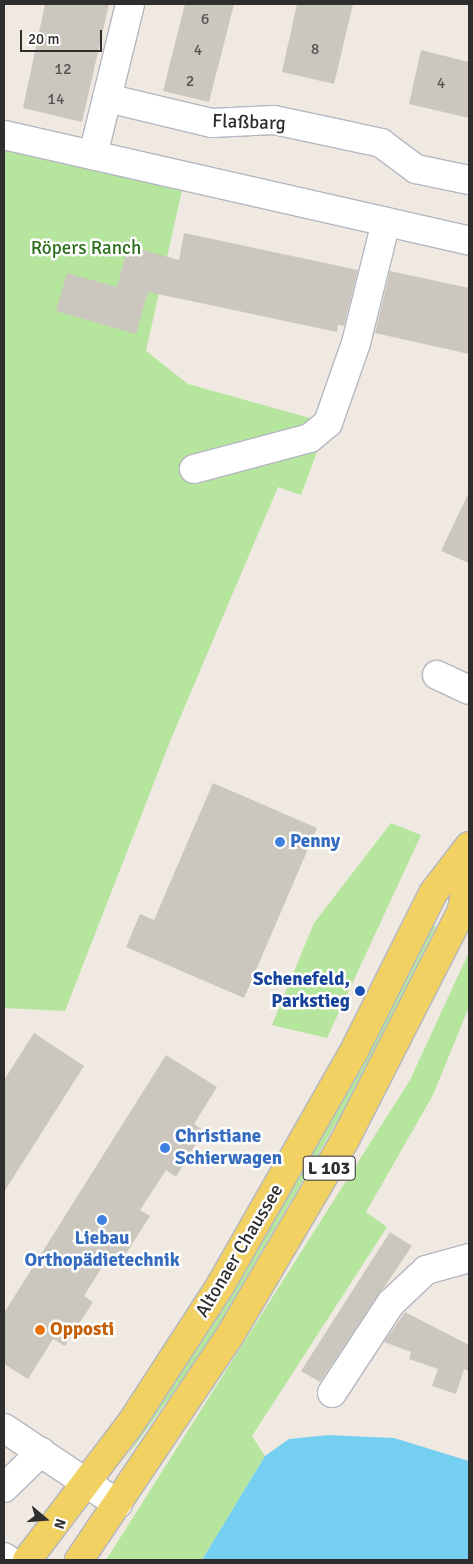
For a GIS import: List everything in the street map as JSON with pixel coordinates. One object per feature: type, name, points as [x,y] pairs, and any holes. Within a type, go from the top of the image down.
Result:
[{"type":"main road","name":"Altonaer Chaussee","points":[[27,1560],[87,1482],[173,1359],[259,1223],[352,1055],[433,893],[469,846]]},
{"type":"main road","name":"Altonaer Chaussee","points":[[79,1560],[234,1329],[344,1140],[462,910],[469,866]]},
{"type":"street","points":[[93,155],[130,4]]},
{"type":"street","name":"Flaßbarg","points":[[107,98],[212,123],[274,120],[349,136],[381,144],[416,169],[469,180]]},
{"type":"street","points":[[4,135],[469,241]]},
{"type":"street","points":[[194,470],[310,438],[328,423],[356,343],[386,222]]},
{"type":"street","points":[[437,675],[469,690]]},
{"type":"street","points":[[332,1393],[391,1303],[426,1270],[469,1258]]},
{"type":"street","points":[[4,1428],[118,1504]]},
{"type":"street","points":[[6,1479],[41,1452]]},
{"type":"street","points":[[4,1557],[8,1560]]},
{"type":"green space","name":"Röpers Ranch","points":[[4,147],[183,186],[146,351],[188,384],[328,423],[301,495],[278,487],[171,739],[65,1011],[4,1008]]},
{"type":"green space","points":[[391,823],[421,835],[327,1038],[272,1025],[314,923]]},
{"type":"green space","points":[[428,923],[436,927],[356,1089],[207,1345],[124,1461],[272,1224],[350,1085]]},
{"type":"green space","points":[[469,952],[469,1007],[433,1095],[366,1212],[387,1227],[252,1436],[265,1456],[202,1560],[106,1560],[410,1080]]},
{"type":"water","points":[[328,1435],[394,1438],[469,1461],[469,1560],[202,1560],[265,1456],[289,1439]]},
{"type":"building","points":[[45,4],[109,4],[82,122],[23,108]]},
{"type":"building","points":[[185,4],[234,4],[209,102],[163,91]]},
{"type":"building","points":[[297,4],[353,4],[334,84],[282,72]]},
{"type":"building","points":[[421,50],[469,62],[469,118],[409,104]]},
{"type":"building","points":[[184,233],[358,270],[344,326],[338,325],[337,332],[148,292],[136,334],[56,311],[67,273],[117,287],[128,246],[179,260]]},
{"type":"building","points":[[390,271],[469,288],[469,354],[375,333]]},
{"type":"building","points":[[469,492],[469,563],[441,551]]},
{"type":"building","points":[[213,783],[317,828],[244,998],[126,947],[140,914],[154,920]]},
{"type":"building","points":[[34,1033],[84,1066],[4,1192],[4,1080]]},
{"type":"building","points":[[166,1055],[217,1087],[194,1124],[204,1131],[176,1177],[166,1170],[140,1210],[150,1216],[120,1263],[109,1256],[84,1296],[93,1302],[65,1346],[53,1339],[28,1379],[4,1364],[4,1313]]},
{"type":"building","points":[[390,1232],[412,1246],[320,1382],[301,1371]]},
{"type":"building","points":[[405,1312],[469,1345],[469,1371],[464,1369],[456,1394],[432,1386],[438,1369],[409,1359],[411,1352],[384,1342]]},
{"type":"place","name":"Penny","points":[[280,842]]},
{"type":"place","name":"Schenefeld, Parkstieg","points":[[360,991]]},
{"type":"place","name":"Christiane Schierwagen","points":[[165,1148]]},
{"type":"place","name":"Liebau Orthopädietechnik","points":[[102,1220]]},
{"type":"place","name":"Opposti","points":[[40,1330]]}]
